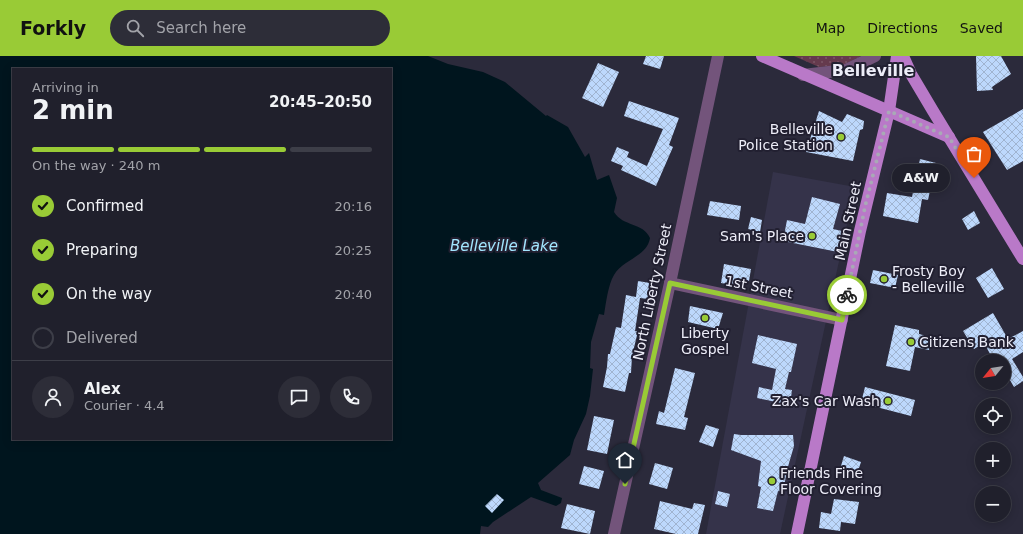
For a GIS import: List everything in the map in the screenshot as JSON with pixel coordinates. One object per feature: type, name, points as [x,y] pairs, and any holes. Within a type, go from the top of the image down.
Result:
[{"type":"main road","points":[[762,56],[949,137]]},
{"type":"main road","name":"Main Street","points":[[797,534],[865,207],[889,111],[897,56]]},
{"type":"main road","points":[[903,56],[911,74],[1023,259]]},
{"type":"street","name":"North Liberty Street","points":[[614,534],[670,283],[718,56]]},
{"type":"street","points":[[803,75],[846,70],[875,56]]},
{"type":"street","name":"1st Street","points":[[670,283],[842,320]]},
{"type":"shaded area","points":[[794,56],[861,56],[843,65],[819,67]]},
{"type":"shaded area","points":[[773,172],[855,187],[780,534],[706,534]]},
{"type":"water","name":"Belleville Lake","points":[[0,56],[428,56],[448,64],[483,72],[505,82],[546,116],[547,115],[568,127],[585,157],[589,153],[597,180],[609,175],[617,198],[614,212],[622,220],[643,229],[650,238],[644,250],[623,265],[612,279],[604,315],[599,314],[591,342],[590,368],[593,369],[586,414],[574,440],[570,455],[538,483],[541,490],[562,498],[561,503],[556,506],[531,497],[493,522],[488,527],[481,526],[480,534],[0,534]]},
{"type":"building","points":[[646,56],[664,56],[660,69],[643,64]]},
{"type":"building","points":[[976,56],[1001,56],[1011,74],[992,87],[993,90],[977,91]]},
{"type":"building","points":[[598,63],[619,72],[603,107],[582,98]]},
{"type":"building","points":[[629,101],[679,118],[669,145],[673,147],[656,186],[621,170],[623,166],[611,161],[617,147],[629,152],[627,157],[647,166],[663,129],[624,116]]},
{"type":"building","points":[[1023,109],[1023,161],[1007,170],[983,132]]},
{"type":"building","points":[[819,111],[842,122],[847,114],[864,121],[863,129],[860,130],[853,161],[806,152]]},
{"type":"building","points":[[920,159],[936,163],[928,200],[922,199],[918,223],[883,216],[887,193],[912,197]]},
{"type":"building","name":"Sam's Place","points":[[812,197],[840,204],[833,229],[842,231],[838,252],[783,241],[787,220],[805,224]]},
{"type":"building","points":[[710,201],[741,206],[739,220],[707,215]]},
{"type":"building","points":[[974,211],[980,223],[968,230],[962,219]]},
{"type":"building","points":[[751,217],[762,220],[760,232],[748,229]]},
{"type":"building","points":[[724,264],[751,269],[749,281],[738,279],[737,286],[721,283]]},
{"type":"building","points":[[992,268],[1004,289],[988,298],[976,278]]},
{"type":"building","name":"Frosty Boy - Belleville","points":[[873,270],[898,275],[895,288],[870,283]]},
{"type":"building","points":[[638,281],[650,283],[648,299],[640,298],[635,331],[638,331],[632,356],[631,373],[629,373],[625,392],[603,387],[608,354],[610,354],[616,327],[621,328],[626,295],[636,297]]},
{"type":"building","name":"Liberty Gospel","points":[[690,306],[723,313],[718,329],[688,322]]},
{"type":"building","points":[[993,313],[1008,339],[1023,331],[1023,352],[1012,359],[1023,377],[1023,381],[1014,387],[1011,382],[1011,354],[990,354],[984,343],[974,349],[963,331]]},
{"type":"building","name":"Citizens Bank","points":[[895,325],[919,330],[919,334],[931,337],[929,350],[915,347],[910,371],[886,366]]},
{"type":"building","points":[[758,335],[797,344],[791,372],[789,372],[785,389],[792,390],[790,405],[757,398],[759,387],[772,390],[776,369],[752,363]]},
{"type":"building","points":[[675,368],[695,373],[684,417],[688,418],[685,430],[656,424],[659,411],[664,413]]},
{"type":"building","name":"Zax's Car Wash","points":[[865,387],[915,400],[911,416],[861,403]]},
{"type":"building","points":[[594,416],[614,420],[607,454],[587,450]]},
{"type":"building","points":[[706,425],[719,429],[713,447],[699,442]]},
{"type":"building","points":[[734,434],[793,435],[794,446],[787,470],[783,492],[778,491],[773,511],[757,508],[761,487],[758,486],[761,461],[731,450]]},
{"type":"building","points":[[844,456],[861,462],[857,474],[840,469]]},
{"type":"building","points":[[655,463],[673,468],[667,489],[649,484]]},
{"type":"building","points":[[584,466],[604,471],[599,489],[579,484]]},
{"type":"building","points":[[718,491],[730,494],[727,507],[715,504]]},
{"type":"building","points":[[497,494],[504,500],[492,513],[485,506]]},
{"type":"building","points":[[834,499],[859,502],[855,524],[841,522],[840,531],[819,528],[821,512],[831,514]]},
{"type":"building","points":[[660,501],[692,509],[694,503],[705,505],[698,534],[676,534],[654,529]]},
{"type":"building","points":[[567,504],[595,511],[590,534],[561,528]]},
{"type":"way so far","points":[[847,295],[865,207],[889,111],[949,137],[974,178]]},
{"type":"place","name":"Belleville Police Station","points":[[841,137]]},
{"type":"place","name":"A&W","points":[[974,178]]},
{"type":"place","name":"Sam's Place","points":[[812,236]]},
{"type":"place","name":"Frosty Boy - Belleville","points":[[884,279]]},
{"type":"place","name":"Liberty Gospel","points":[[705,318]]},
{"type":"place","name":"Citizens Bank","points":[[911,342]]},
{"type":"place","name":"Zax's Car Wash","points":[[888,401]]},
{"type":"place","name":"Friends Fine Floor Covering","points":[[772,481]]},
{"type":"district","name":"Belleville","points":[[873,70]]},
{"type":"route","points":[[625,484],[670,283],[842,320],[847,295]]}]
